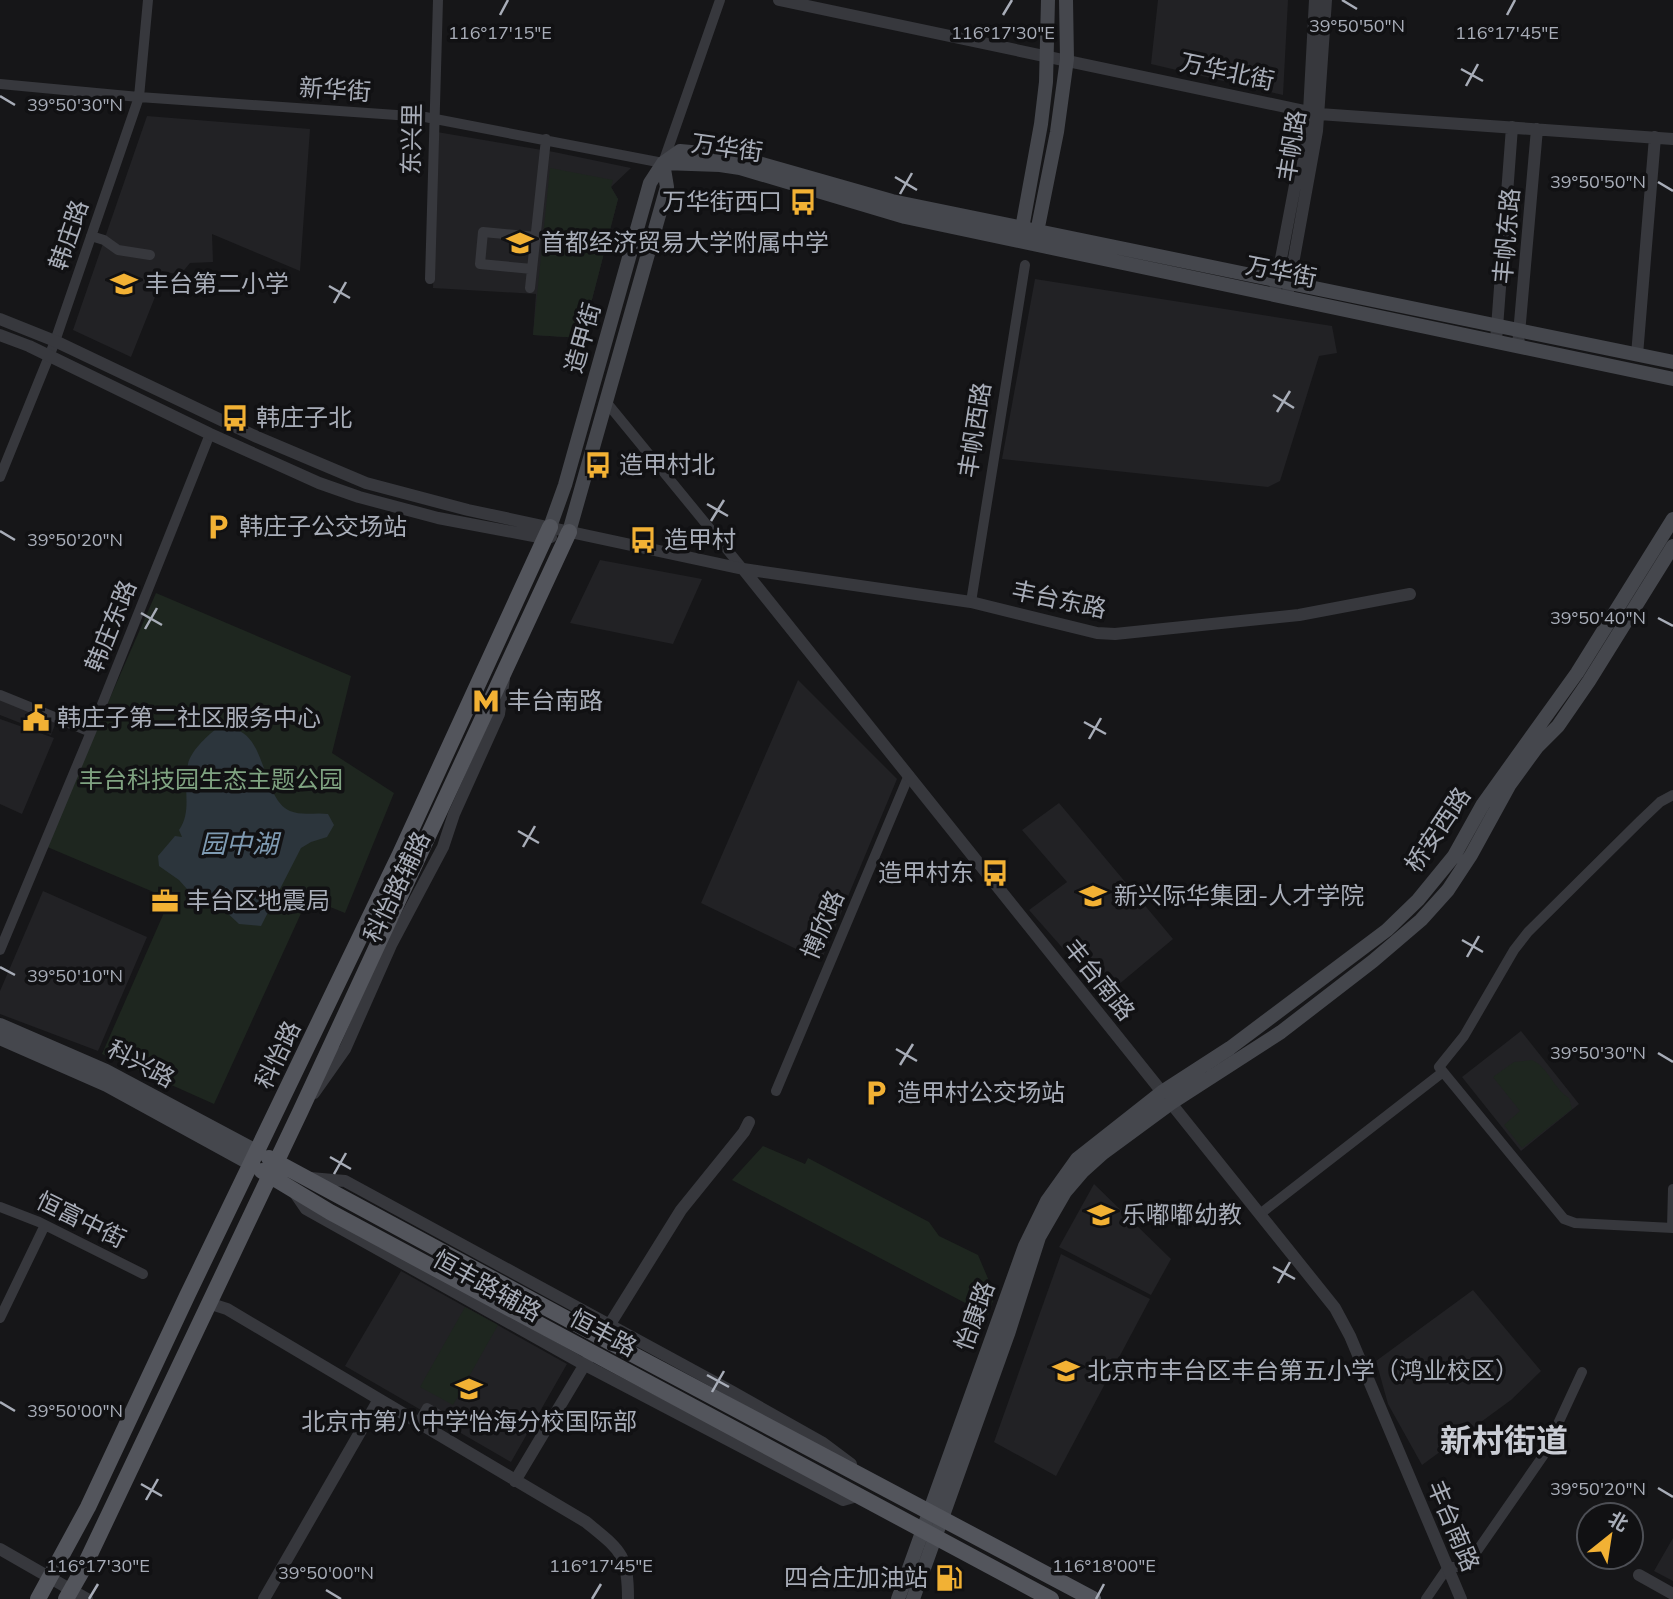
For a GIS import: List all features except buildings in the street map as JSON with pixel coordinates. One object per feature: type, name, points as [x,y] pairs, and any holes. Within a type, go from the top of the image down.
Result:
[{"type":"main road","points":[[1029,236],[1048,56],[1048,0]]},
{"type":"main road","points":[[1029,236],[1057,132],[1066,59],[1066,0]]},
{"type":"main road","name":"万华街","points":[[663,163],[740,168],[877,210],[1029,236],[1497,333],[1673,379]]},
{"type":"main road","name":"造甲街","points":[[569,532],[667,187],[663,163]]},
{"type":"main road","name":"造甲街","points":[[547,532],[565,485],[650,183],[663,163]]},
{"type":"main road","name":"万华街","points":[[1519,338],[1673,362]]},
{"type":"main road","name":"桥安西路","points":[[1167,1097],[1387,930],[1418,900],[1454,856],[1483,804],[1577,673],[1673,519]]},
{"type":"main road","name":"科怡路","points":[[38,1599],[88,1507],[400,855],[547,532]]},
{"type":"main road","name":"科怡路","points":[[68,1594],[301,1110],[569,532]]},
{"type":"main road","name":"桥安西路","points":[[1167,1097],[1281,1032],[1421,920],[1448,890],[1510,784],[1537,747],[1558,726],[1589,681],[1673,546]]},
{"type":"main road","name":"科兴路","points":[[0,1024],[106,1071],[254,1158]]},
{"type":"main road","name":"科兴路","points":[[0,1038],[107,1085],[254,1158]]},
{"type":"main road","name":"怡康路","points":[[898,1599],[936,1515],[1008,1334],[1039,1237],[1051,1214],[1083,1171],[1167,1097]]},
{"type":"main road","name":"恒丰路","points":[[254,1158],[272,1168],[307,1178],[606,1331],[873,1482],[1093,1599]]},
{"type":"main road","name":"恒丰路","points":[[272,1168],[292,1190],[589,1359],[1051,1599]]},
{"type":"main road","name":"怡康路","points":[[913,1599],[928,1534]]},
{"type":"street","name":"韩庄路","points":[[0,477],[55,341],[139,97],[148,0]]},
{"type":"street","name":"东兴里","points":[[430,279],[438,0]]},
{"type":"street","name":"造甲街","points":[[663,163],[720,0]]},
{"type":"street","name":"万华北街","points":[[779,0],[1314,113],[1673,139]]},
{"type":"street","name":"丰帆路","points":[[1314,113],[1315,0]]},
{"type":"street","name":"丰帆路","points":[[1282,289],[1314,113],[1326,0]]},
{"type":"street","name":"新华街","points":[[0,84],[433,118],[663,163]]},
{"type":"street","name":"丰帆东路","points":[[1497,333],[1512,127]]},
{"type":"street","name":"丰帆东路","points":[[1519,338],[1537,129]]},
{"type":"street","points":[[1637,355],[1655,137]]},
{"type":"street","points":[[530,288],[546,139]]},
{"type":"street","points":[[532,269],[480,264],[483,232],[536,237]]},
{"type":"street","points":[[91,236],[104,240],[118,250],[150,254]]},
{"type":"street","name":"丰帆西路","points":[[971,602],[1024,265]]},
{"type":"street","points":[[0,319],[55,341],[257,437],[366,482],[547,532]]},
{"type":"street","points":[[0,335],[294,472],[345,493],[438,518],[547,532],[569,532],[743,569]]},
{"type":"street","name":"造甲街","points":[[607,403],[743,569]]},
{"type":"street","name":"韩庄东路","points":[[0,950],[92,732],[210,433]]},
{"type":"street","name":"丰台东路","points":[[743,569],[971,602],[1097,633],[1115,634],[1299,615],[1409,594]]},
{"type":"street","name":"丰台南路","points":[[743,569],[1326,1297],[1346,1329],[1461,1599]]},
{"type":"street","points":[[0,695],[92,732]]},
{"type":"street","name":"博欣路","points":[[776,1091],[909,775]]},
{"type":"street","points":[[1260,1214],[1441,1070],[1514,950],[1528,932],[1660,802],[1673,795]]},
{"type":"street","points":[[1441,1070],[1564,1219],[1575,1223],[1672,1228],[1673,1189]]},
{"type":"street","points":[[515,1481],[681,1210],[744,1132],[749,1122]]},
{"type":"street","name":"恒富中街","points":[[0,1207],[45,1225],[143,1274]]},
{"type":"street","points":[[0,1318],[45,1225]]},
{"type":"street","points":[[208,1303],[227,1310],[586,1522],[619,1549],[628,1575],[628,1599]]},
{"type":"street","points":[[1426,1599],[1447,1567],[1468,1564],[1543,1456],[1581,1372]]},
{"type":"street","points":[[264,1599],[379,1401]]},
{"type":"street","points":[[418,1424],[427,1408],[451,1422]]},
{"type":"street","points":[[0,1549],[51,1578],[68,1594],[87,1599]]},
{"type":"street","points":[[1639,1575],[1673,1594]]},
{"type":"shaded area","points":[[1158,0],[1288,0],[1283,95],[1151,64]]},
{"type":"shaded area","points":[[147,116],[310,129],[300,271],[212,234],[213,262],[190,263],[180,275],[162,271],[157,292],[131,357],[73,330]]},
{"type":"shaded area","name":"首都经济贸易大学附属中学","points":[[437,132],[631,168],[611,187],[618,199],[582,338],[533,335],[536,294],[433,288]]},
{"type":"shaded area","points":[[1035,279],[1332,326],[1337,353],[1319,356],[1280,481],[1268,487],[1002,459]]},
{"type":"shaded area","points":[[600,560],[702,579],[673,644],[570,623]]},
{"type":"shaded area","points":[[798,680],[897,779],[821,961],[701,903]]},
{"type":"shaded area","points":[[0,699],[56,722],[51,735],[0,715]]},
{"type":"shaded area","points":[[0,719],[54,738],[22,814],[0,804]]},
{"type":"shaded area","name":"新兴际华集团-人才学院","points":[[1059,803],[1173,939],[1105,996],[1029,910],[1067,882],[1022,830]]},
{"type":"shaded area","points":[[43,891],[147,937],[98,1051],[0,1014],[0,991]]},
{"type":"shaded area","points":[[1521,1031],[1579,1104],[1521,1151],[1462,1077]]},
{"type":"shaded area","name":"乐嘟嘟幼教","points":[[1094,1184],[1171,1259],[1151,1295],[1059,1247]]},
{"type":"shaded area","name":"北京市丰台区丰台第五小学（鸿业校区）","points":[[1061,1254],[1150,1299],[1056,1476],[994,1442]]},
{"type":"shaded area","name":"北京市第八中学怡海分校国际部","points":[[401,1271],[567,1364],[511,1462],[345,1366]]},
{"type":"shaded area","points":[[1473,1290],[1541,1371],[1511,1400],[1422,1465],[1388,1404],[1376,1361]]},
{"type":"shaded area","points":[[1673,1538],[1673,1581],[1654,1571]]},
{"type":"green space","points":[[550,168],[613,180],[611,187],[618,199],[582,338],[533,335]]},
{"type":"green space","name":"丰台科技园生态主题公园","points":[[156,593],[351,676],[332,753],[394,793],[345,913],[308,898],[214,1104],[102,1054],[170,899],[45,846]]},
{"type":"green space","points":[[1532,1060],[1543,1068],[1569,1098],[1572,1109],[1522,1148],[1504,1125],[1520,1111],[1493,1077],[1514,1062]]},
{"type":"green space","points":[[763,1146],[805,1164],[808,1158],[929,1222],[939,1236],[978,1255],[995,1295],[988,1315],[732,1180]]},
{"type":"green space","points":[[465,1307],[498,1325],[453,1405],[420,1387]]},
{"type":"water","name":"园中湖","points":[[216,729],[233,729],[244,734],[252,743],[281,804],[290,811],[304,814],[328,814],[334,825],[327,837],[301,848],[261,926],[239,924],[220,906],[195,898],[179,880],[159,866],[158,856],[175,836],[182,837],[179,830],[185,814],[186,773],[192,754]]},
{"type":"place","name":"万华街西口","points":[[803,202]]},
{"type":"place","name":"首都经济贸易大学附属中学","points":[[520,243]]},
{"type":"place","name":"丰台第二小学","points":[[124,284]]},
{"type":"place","name":"韩庄子北","points":[[235,418]]},
{"type":"place","name":"造甲村北","points":[[598,465]]},
{"type":"place","name":"韩庄子公交场站","points":[[218,527]]},
{"type":"place","name":"造甲村","points":[[643,540]]},
{"type":"place","name":"丰台南路","points":[[486,701]]},
{"type":"place","name":"韩庄子第二社区服务中心","points":[[36,718]]},
{"type":"place","name":"造甲村东","points":[[995,873]]},
{"type":"place","name":"新兴际华集团-人才学院","points":[[1093,896]]},
{"type":"place","name":"丰台区地震局","points":[[165,901]]},
{"type":"place","name":"造甲村公交场站","points":[[876,1093]]},
{"type":"place","name":"乐嘟嘟幼教","points":[[1101,1215]]},
{"type":"place","name":"北京市丰台区丰台第五小学（鸿业校区）","points":[[1066,1371]]},
{"type":"place","name":"北京市第八中学怡海分校国际部","points":[[469,1389]]},
{"type":"place","name":"四合庄加油站","points":[[949,1578]]},
{"type":"district","name":"新村街道","points":[[1504,1441]]}]
